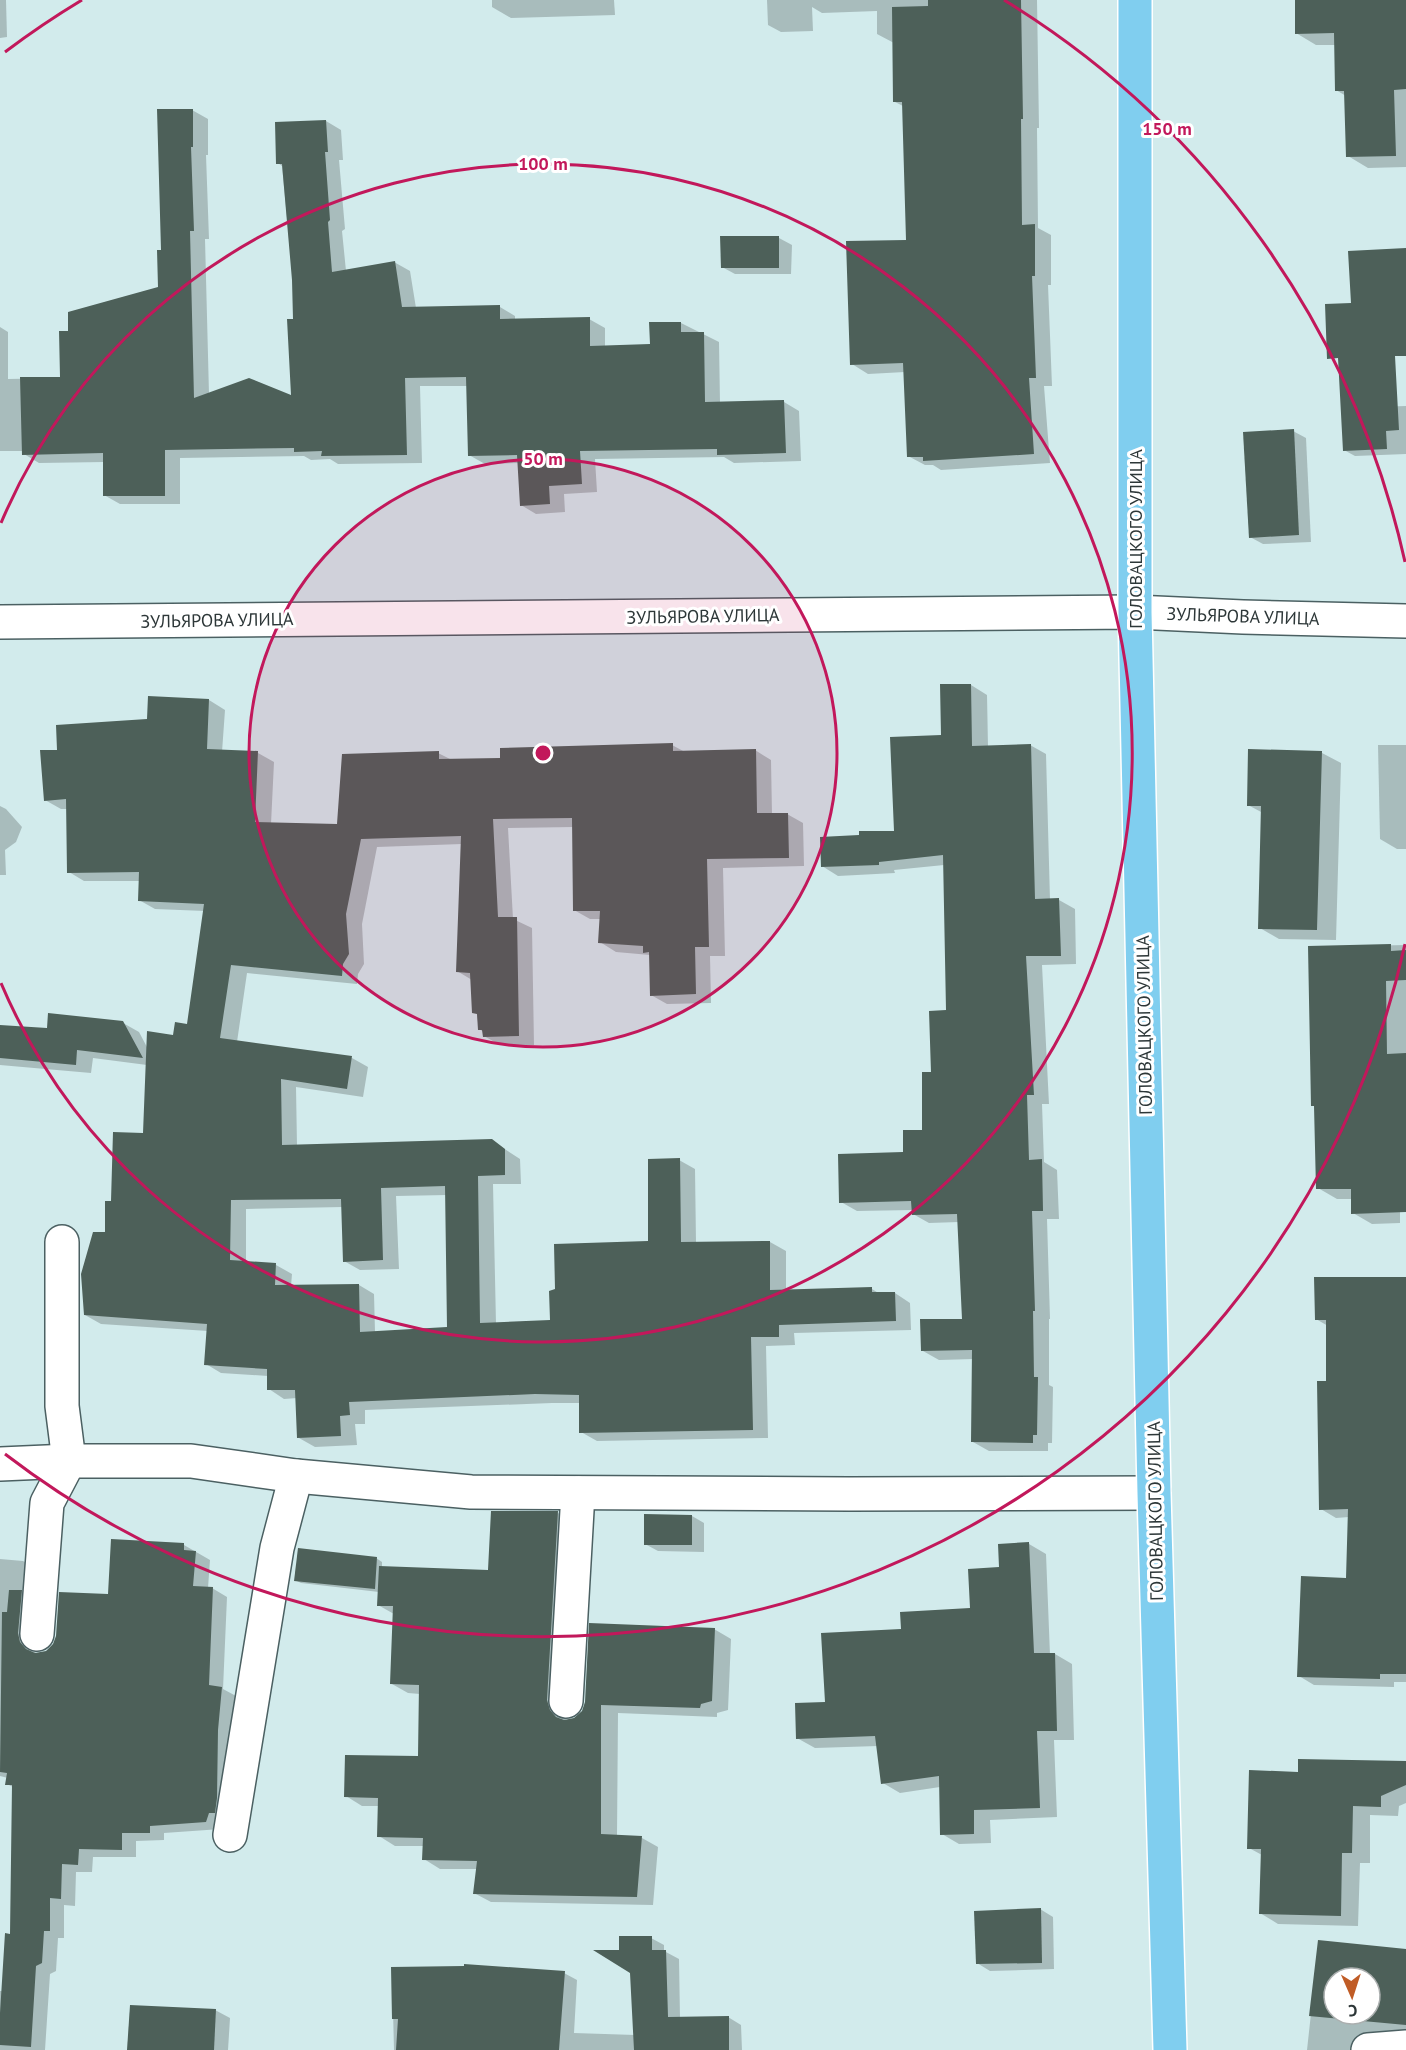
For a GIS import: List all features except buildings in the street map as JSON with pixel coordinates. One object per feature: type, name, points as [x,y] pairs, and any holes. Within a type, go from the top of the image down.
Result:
[{"type":"main road","name":"ГОЛОВАЦКОГО УЛИЦА","points":[[1135,0],[1135,612],[1154,1493],[1170,2050]]},
{"type":"street","name":"ЗУЛЬЯРОВА УЛИЦА","points":[[0,622],[1135,612],[1406,621]]},
{"type":"street","points":[[37,1634],[47,1503],[69,1461],[62,1406],[62,1242]]},
{"type":"street","points":[[0,1464],[69,1461],[191,1461],[296,1476],[471,1492],[1154,1493]]},
{"type":"street","points":[[230,1835],[277,1548],[296,1476]]},
{"type":"street","points":[[566,1701],[578,1493]]},
{"type":"street","points":[[1368,2050],[1406,2047]]}]
